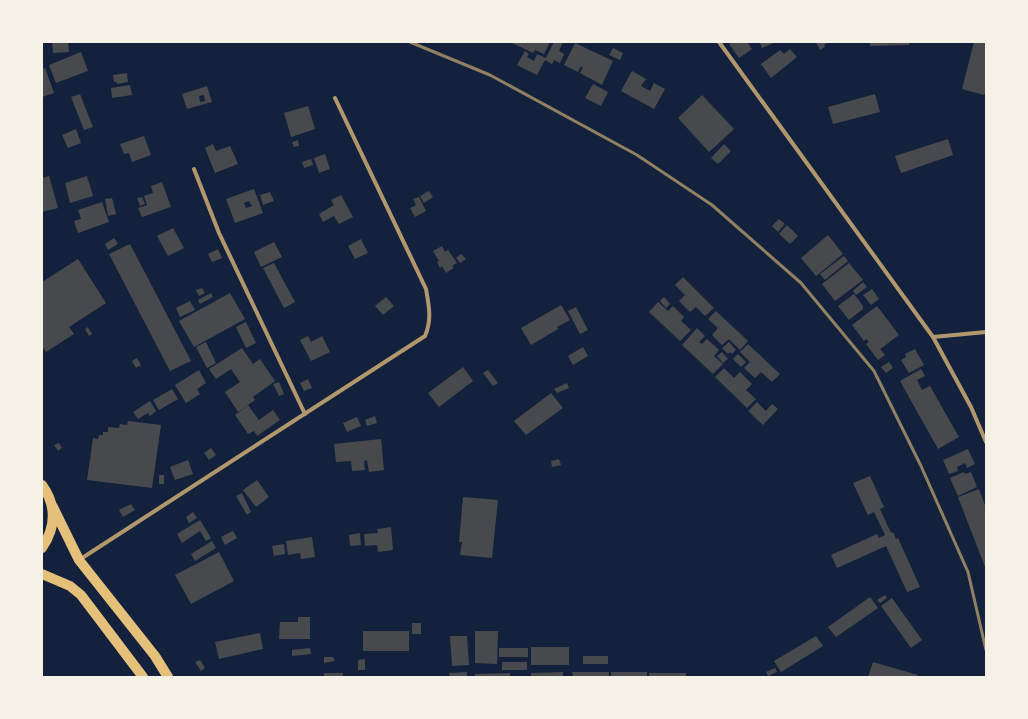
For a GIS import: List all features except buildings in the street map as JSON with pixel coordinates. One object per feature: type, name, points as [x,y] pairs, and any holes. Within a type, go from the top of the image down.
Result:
[{"type":"main road","points":[[42,485],[49,496],[79,560],[154,656],[168,677]]},
{"type":"main road","points":[[42,548],[50,536],[54,522],[53,507]]},
{"type":"main road","points":[[42,574],[70,586],[81,595],[143,677]]},
{"type":"street","points":[[718,42],[933,337],[971,407],[986,442]]},
{"type":"street","points":[[79,560],[425,336],[429,327],[431,313],[426,289],[414,261],[335,98]]},
{"type":"street","points":[[194,169],[219,233],[305,414]]},
{"type":"street","points":[[933,337],[986,332]]},
{"type":"railway","points":[[410,42],[490,75],[637,155],[712,205],[801,283],[874,371],[921,466],[968,572],[986,650]]}]
